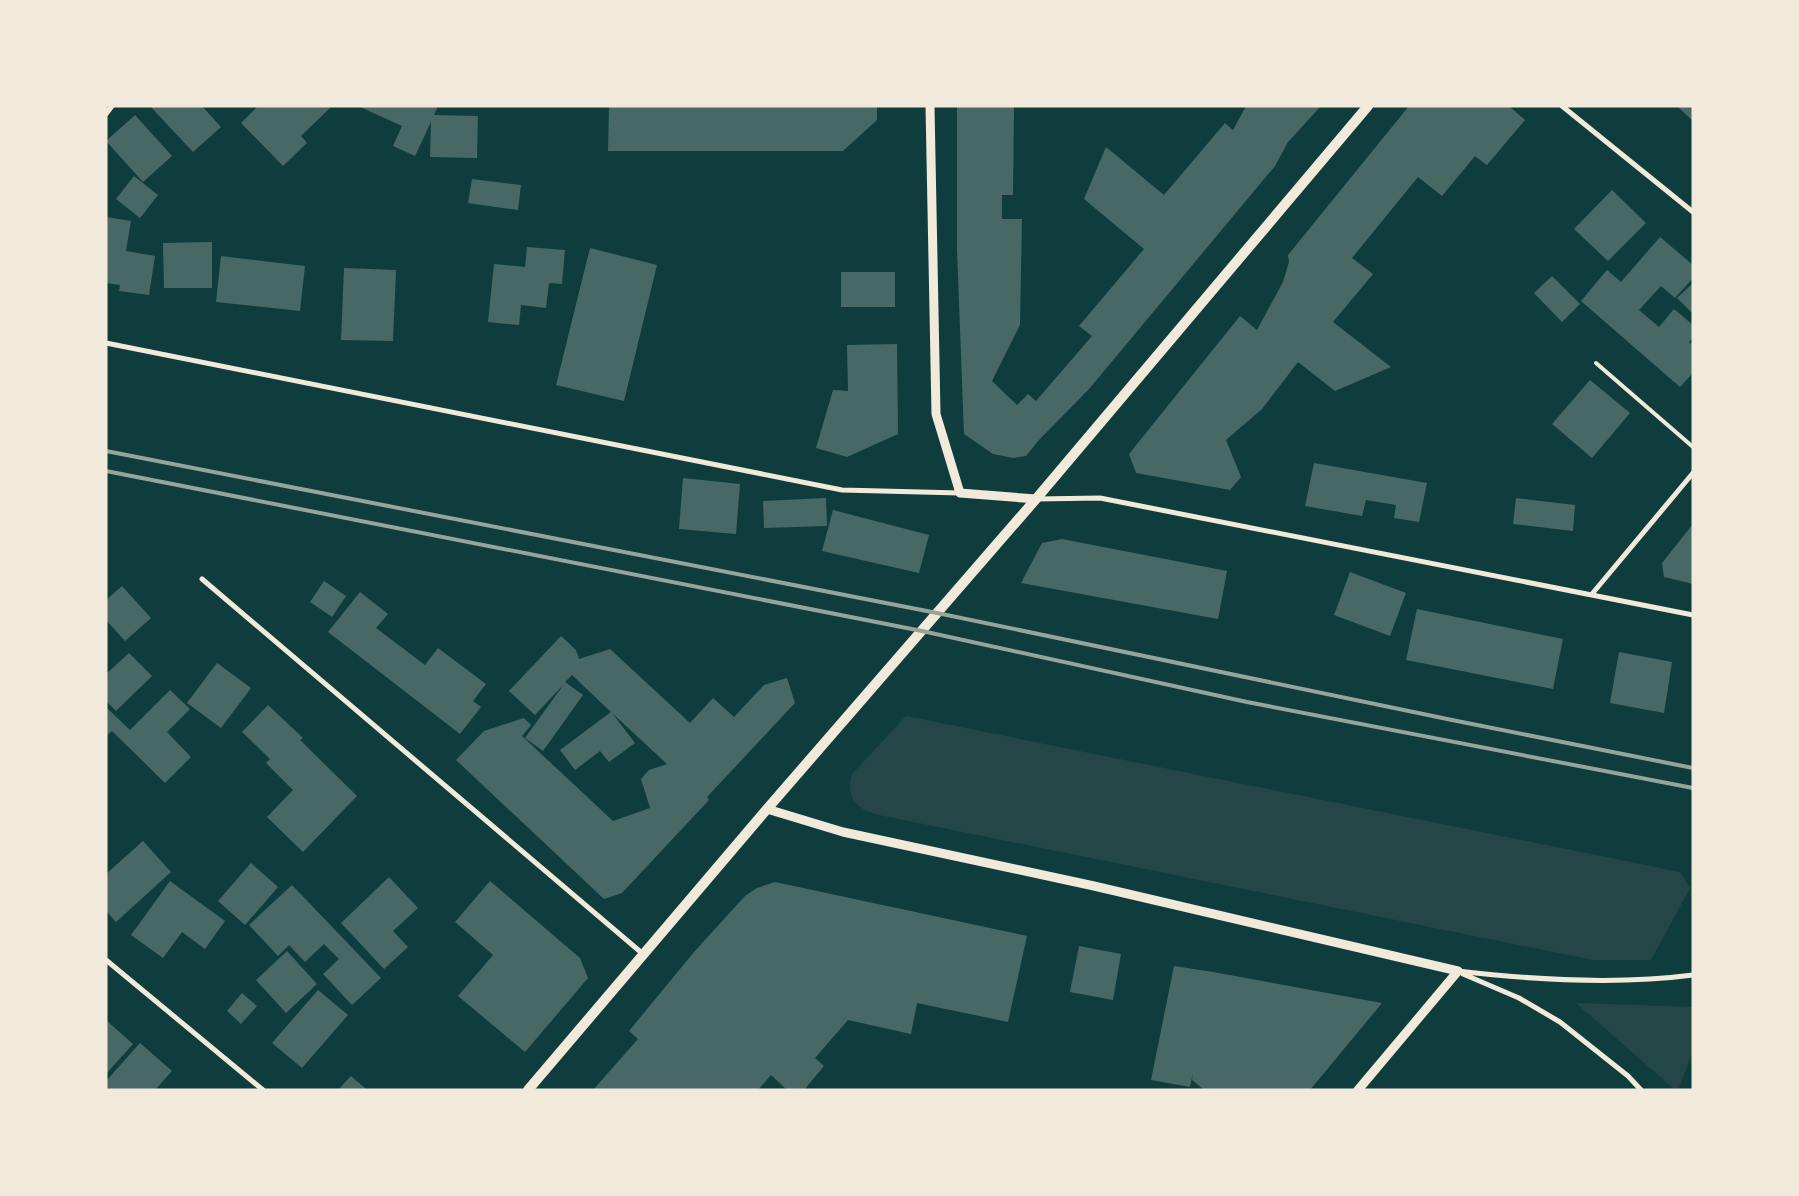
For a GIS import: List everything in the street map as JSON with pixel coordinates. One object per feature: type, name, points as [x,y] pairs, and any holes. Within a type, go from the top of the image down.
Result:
[{"type":"main road","points":[[528,1090],[767,809],[1036,499],[1368,106]]},
{"type":"street","points":[[106,114],[112,106]]},
{"type":"street","points":[[930,106],[936,414],[960,493]]},
{"type":"street","points":[[1562,106],[1693,212]]},
{"type":"street","points":[[106,343],[842,490],[960,493],[1036,499],[1100,498],[1693,615]]},
{"type":"street","points":[[1592,594],[1693,473]]},
{"type":"street","points":[[202,579],[643,954]]},
{"type":"street","points":[[767,809],[843,832],[1094,886],[1458,971],[1504,976],[1577,979],[1657,980],[1693,975]]},
{"type":"street","points":[[106,960],[263,1090]]},
{"type":"street","points":[[1358,1090],[1458,971]]},
{"type":"street","points":[[1458,971],[1519,998],[1560,1022],[1628,1076],[1641,1090]]},
{"type":"lane","points":[[1596,363],[1693,447]]},
{"type":"shaded area","points":[[906,716],[1680,872],[1690,888],[1651,960],[1593,960],[874,814],[861,808],[853,799],[850,788],[852,774]]},
{"type":"shaded area","points":[[1576,1003],[1693,1007],[1693,1051],[1678,1090],[1675,1090]]},
{"type":"building","points":[[150,106],[202,106],[221,127],[193,152]]},
{"type":"building","points":[[258,106],[332,106],[301,136],[307,143],[283,166],[241,123]]},
{"type":"building","points":[[358,106],[438,106],[434,115],[478,116],[477,158],[430,157],[431,122],[415,156],[393,146],[402,126]]},
{"type":"building","points":[[609,106],[877,106],[877,120],[843,151],[608,151]]},
{"type":"building","points":[[957,106],[1014,106],[1013,195],[1002,195],[1002,219],[1022,219],[1020,325],[992,381],[1017,405],[1028,394],[1036,401],[1092,336],[1079,326],[1144,249],[1084,199],[1106,147],[1164,195],[1225,123],[1233,130],[1246,106],[1321,106],[1288,142],[1275,166],[1089,389],[1026,456],[1013,458],[993,454],[964,434],[957,250]]},
{"type":"building","points":[[1409,106],[1509,106],[1525,120],[1487,165],[1475,156],[1442,196],[1418,177],[1352,258],[1373,274],[1333,322],[1391,367],[1335,391],[1298,362],[1262,409],[1226,440],[1241,477],[1230,490],[1136,473],[1129,454],[1240,316],[1257,330],[1283,282],[1289,262],[1288,255]]},
{"type":"building","points":[[1677,106],[1693,106],[1693,121]]},
{"type":"building","points":[[135,115],[172,156],[143,182],[106,141]]},
{"type":"building","points":[[134,176],[158,195],[140,218],[116,199]]},
{"type":"building","points":[[472,179],[521,185],[518,210],[468,203]]},
{"type":"building","points":[[1612,190],[1646,223],[1608,261],[1574,229]]},
{"type":"building","points":[[106,217],[131,221],[126,251],[155,256],[149,295],[119,291],[120,285],[106,283]]},
{"type":"building","points":[[1660,237],[1693,265],[1693,278],[1675,298],[1661,286],[1639,310],[1659,327],[1674,309],[1693,325],[1693,338],[1689,342],[1693,345],[1693,373],[1680,387],[1581,301],[1607,270],[1621,282]]},
{"type":"building","points":[[212,242],[212,288],[164,288],[163,243]]},
{"type":"building","points":[[527,247],[565,250],[562,284],[549,283],[546,308],[521,305],[519,325],[488,322],[494,264],[525,267]]},
{"type":"building","points":[[590,248],[657,265],[624,401],[556,385]]},
{"type":"building","points":[[221,256],[305,266],[300,311],[216,302]]},
{"type":"building","points":[[344,268],[396,270],[393,341],[341,340]]},
{"type":"building","points":[[841,272],[895,272],[895,307],[841,307]]},
{"type":"building","points":[[1552,276],[1580,304],[1562,322],[1534,293]]},
{"type":"building","points":[[1693,283],[1693,314],[1677,298]]},
{"type":"building","points":[[897,344],[898,434],[847,457],[816,448],[833,390],[848,391],[847,345]]},
{"type":"building","points":[[1590,380],[1630,413],[1592,458],[1552,424]]},
{"type":"building","points":[[1314,463],[1427,483],[1419,522],[1394,518],[1396,505],[1366,500],[1362,516],[1305,506]]},
{"type":"building","points":[[683,478],[740,484],[736,534],[679,529]]},
{"type":"building","points":[[826,498],[827,526],[764,528],[763,501]]},
{"type":"building","points":[[1516,498],[1575,505],[1573,531],[1513,524]]},
{"type":"building","points":[[833,510],[929,535],[919,573],[822,551]]},
{"type":"building","points":[[1693,524],[1693,584],[1664,577],[1662,563]]},
{"type":"building","points":[[1062,539],[1227,571],[1218,619],[1021,583],[1042,543]]},
{"type":"building","points":[[1350,572],[1406,593],[1390,636],[1334,615]]},
{"type":"building","points":[[324,581],[346,596],[332,617],[310,602]]},
{"type":"building","points":[[122,586],[151,618],[125,641],[106,620],[106,600]]},
{"type":"building","points":[[360,592],[388,614],[376,628],[425,665],[438,648],[486,684],[473,701],[481,707],[460,734],[328,632]]},
{"type":"building","points":[[1417,609],[1563,639],[1553,689],[1406,660]]},
{"type":"building","points":[[561,636],[576,650],[579,659],[610,649],[690,723],[713,698],[734,717],[764,685],[787,678],[795,703],[707,797],[709,800],[622,893],[604,899],[456,760],[484,731],[524,718],[531,725],[522,736],[613,821],[650,808],[641,779],[649,770],[667,764],[612,713],[635,743],[609,762],[600,751],[575,770],[560,750],[611,712],[572,675],[565,682],[583,695],[543,751],[525,738],[564,684],[535,715],[509,691]]},
{"type":"building","points":[[1619,652],[1672,662],[1664,713],[1610,703]]},
{"type":"building","points":[[129,653],[152,676],[116,711],[106,701],[106,674]]},
{"type":"building","points":[[217,663],[251,688],[221,728],[187,703]]},
{"type":"building","points":[[170,690],[190,709],[167,732],[191,757],[165,783],[112,731],[106,736],[106,707],[130,730]]},
{"type":"building","points":[[268,705],[303,738],[300,740],[357,796],[303,852],[267,817],[293,790],[266,763],[270,759],[242,732]]},
{"type":"building","points":[[143,841],[171,872],[116,922],[106,911],[106,874]]},
{"type":"building","points":[[251,863],[278,887],[245,925],[218,901]]},
{"type":"building","points":[[389,877],[418,908],[393,931],[408,947],[384,969],[341,923]]},
{"type":"building","points":[[170,881],[225,921],[205,949],[182,932],[163,958],[131,935]]},
{"type":"building","points":[[490,881],[580,958],[588,978],[525,1052],[458,996],[493,955],[455,922]]},
{"type":"building","points":[[775,882],[1027,936],[1008,1022],[917,1003],[911,1034],[848,1020],[815,1058],[824,1066],[804,1090],[787,1090],[771,1075],[758,1090],[593,1090],[638,1039],[629,1031],[694,952],[745,896],[757,888]]},
{"type":"building","points":[[292,885],[381,978],[352,1005],[323,974],[339,959],[324,944],[305,962],[289,945],[278,956],[249,925]]},
{"type":"building","points":[[1079,946],[1121,954],[1113,1000],[1070,992]]},
{"type":"building","points":[[287,951],[317,984],[286,1013],[256,980]]},
{"type":"building","points":[[1174,966],[1382,1003],[1310,1090],[1204,1090],[1192,1080],[1193,1073],[1190,1087],[1151,1080]]},
{"type":"building","points":[[318,990],[348,1015],[302,1068],[272,1043]]},
{"type":"building","points":[[242,993],[257,1006],[241,1024],[227,1011]]},
{"type":"building","points":[[106,1020],[133,1044],[106,1074]]},
{"type":"building","points":[[140,1043],[172,1071],[155,1090],[106,1090],[106,1081]]},
{"type":"building","points":[[351,1076],[367,1090],[338,1090]]},
{"type":"railway","points":[[106,451],[937,613],[1693,768]]},
{"type":"railway","points":[[106,471],[922,631],[1247,702],[1693,788]]}]
